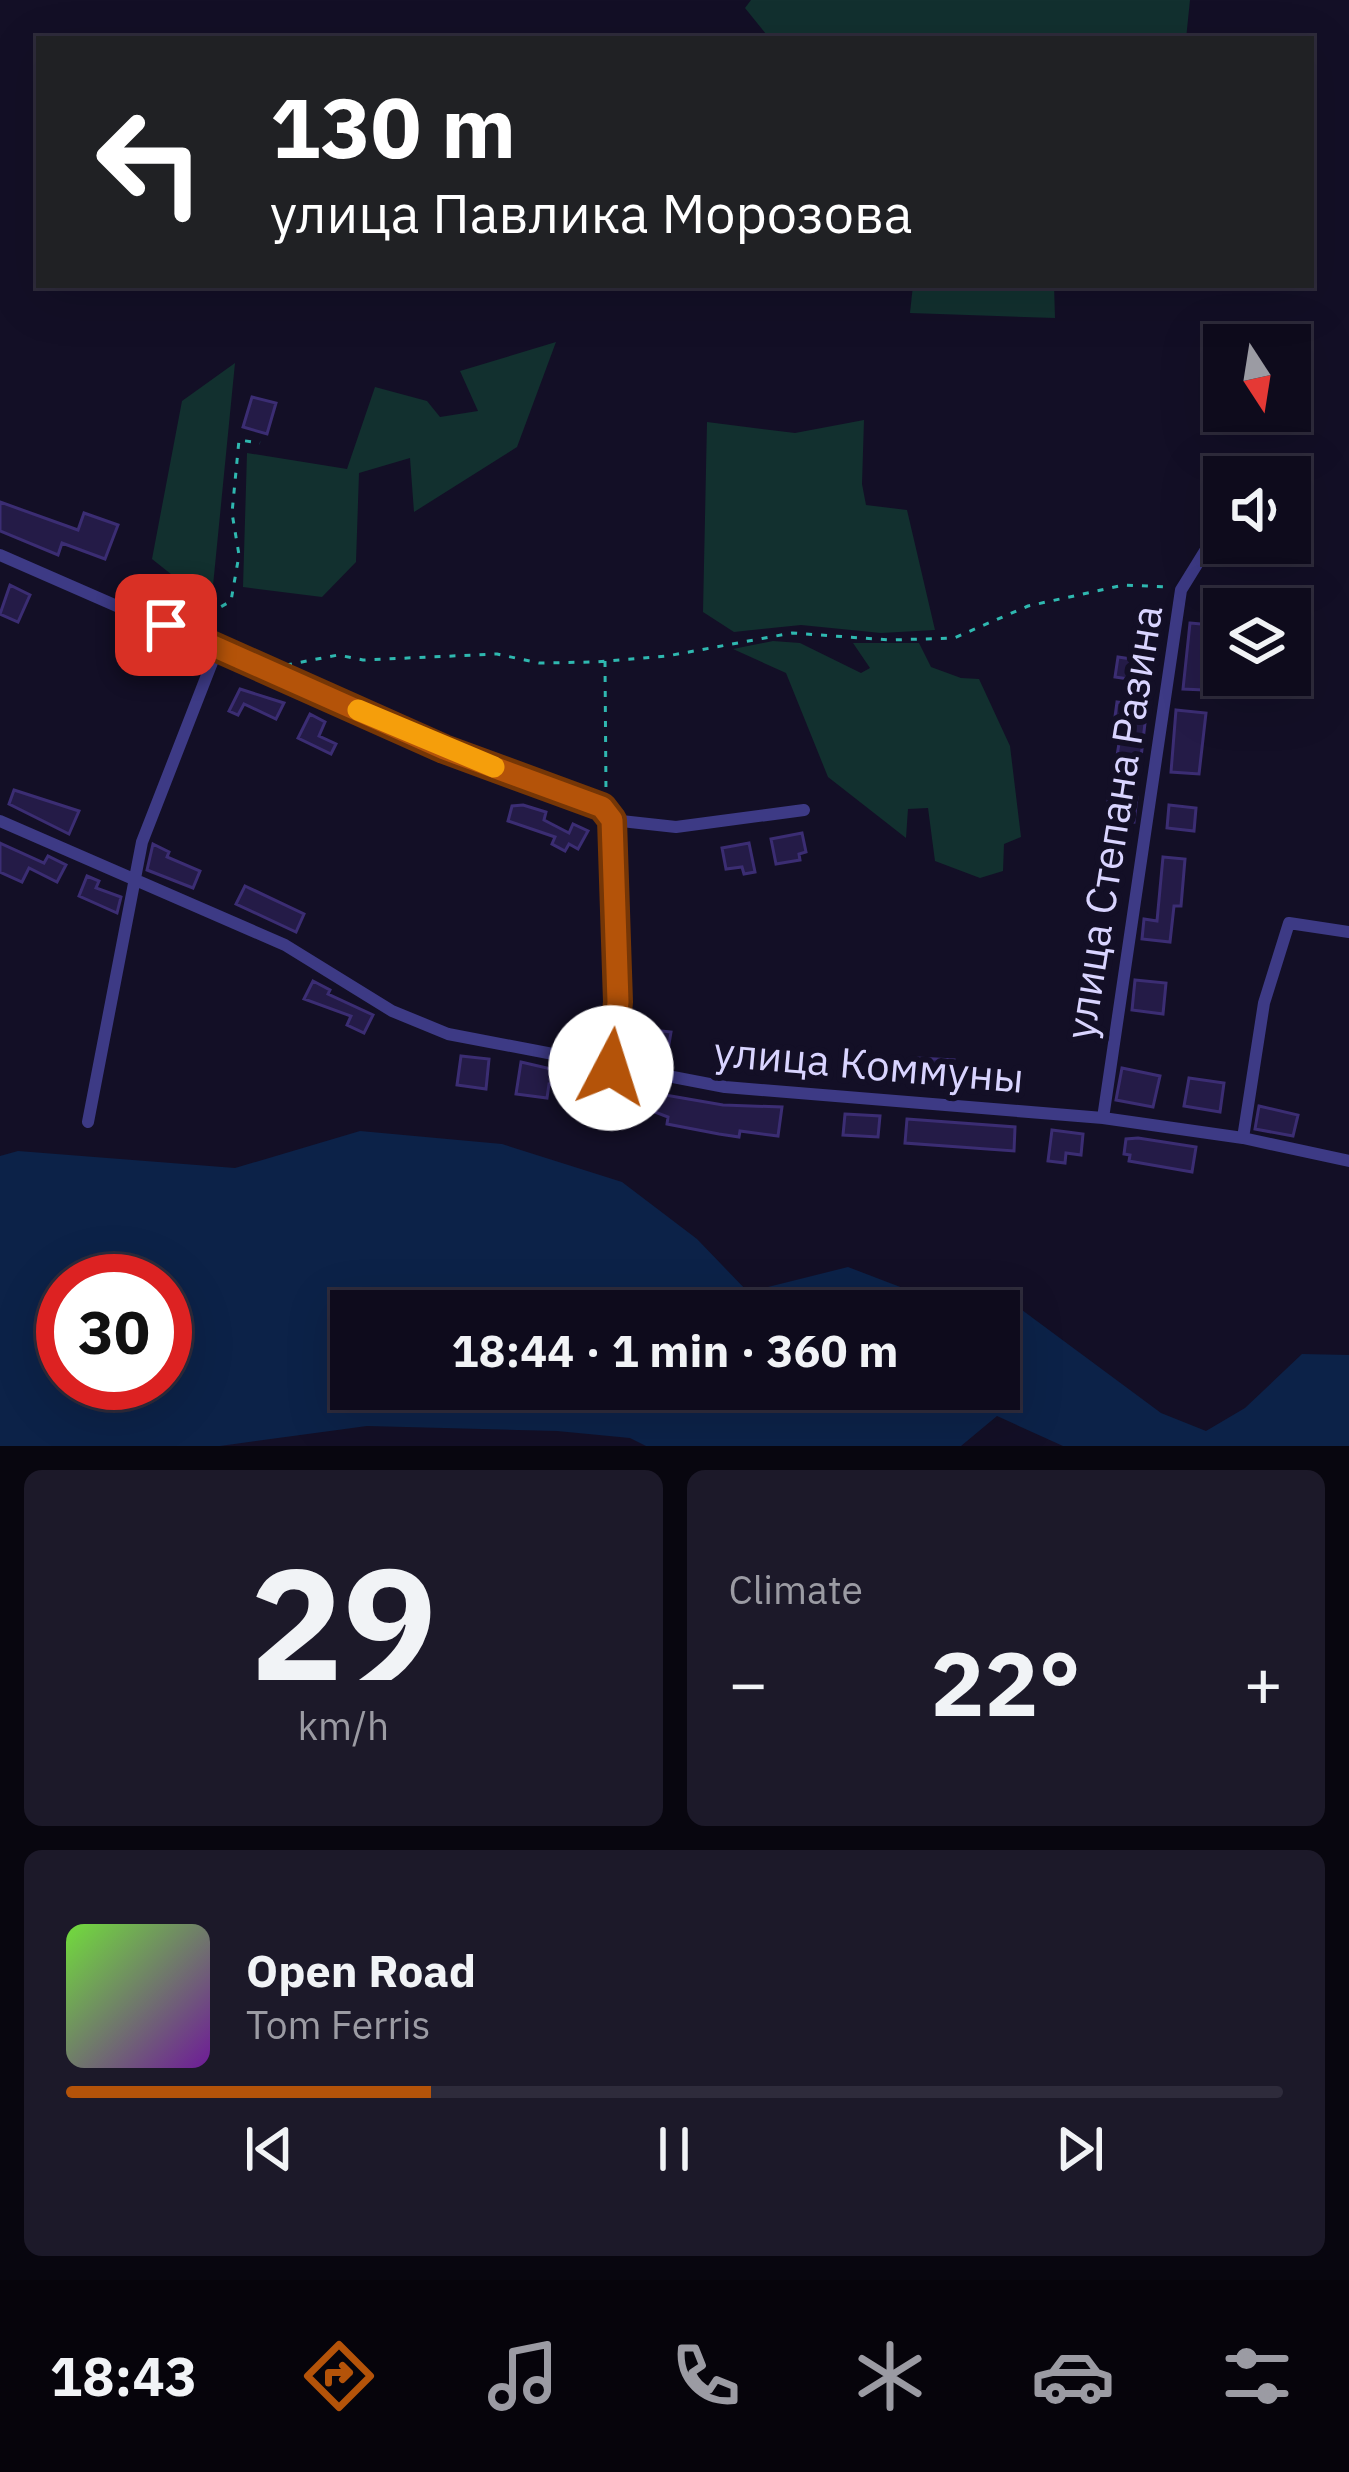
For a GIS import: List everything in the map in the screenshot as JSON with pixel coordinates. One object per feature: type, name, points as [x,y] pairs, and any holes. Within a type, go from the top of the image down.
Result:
[{"type":"street","name":"улица Степана Разина","points":[[1103,1118],[1180,590],[1203,554]]},
{"type":"street","points":[[0,555],[444,749],[602,807],[612,820],[618,1002],[611,1068]]},
{"type":"street","points":[[88,1122],[142,842],[213,645]]},
{"type":"street","points":[[612,820],[676,827],[804,810]]},
{"type":"street","name":"улица Коммуны","points":[[0,821],[285,945],[392,1011],[448,1034],[725,1087],[1103,1118],[1243,1138],[1349,1161]]},
{"type":"street","points":[[1243,1138],[1264,1003],[1289,923],[1349,932]]},
{"type":"path","points":[[213,645],[210,614],[231,601],[239,555],[232,475],[239,440],[260,443]]},
{"type":"path","points":[[261,667],[313,663],[338,655],[363,660],[497,654],[539,663],[604,661],[667,656],[792,633],[890,640],[953,638],[1015,610],[1099,590],[1142,584],[1180,590]]},
{"type":"path","points":[[602,807],[606,797],[604,661]]},
{"type":"green space","points":[[751,0],[1190,0],[1186,36],[768,36],[745,8]]},
{"type":"green space","points":[[913,288],[1054,288],[1055,318],[910,313]]},
{"type":"green space","points":[[556,342],[517,447],[414,512],[410,458],[359,473],[356,562],[322,597],[243,587],[247,453],[347,469],[375,387],[427,401],[440,417],[478,411],[460,371]]},
{"type":"green space","points":[[235,363],[211,606],[152,559],[182,401]]},
{"type":"green space","points":[[864,420],[866,505],[907,510],[935,630],[881,633],[801,625],[734,632],[703,612],[707,422],[795,433]]},
{"type":"green space","points":[[773,641],[800,643],[861,673],[870,668],[853,643],[919,643],[931,667],[979,679],[1010,746],[1021,837],[1004,844],[1003,871],[980,878],[935,861],[928,808],[908,809],[906,838],[828,777],[786,673],[733,649]]},
{"type":"water","points":[[360,1131],[502,1144],[622,1182],[697,1239],[746,1290],[330,1290],[330,1410],[1020,1410],[1022,1310],[1161,1413],[1206,1431],[1245,1408],[1302,1354],[1349,1355],[1349,1446],[1063,1446],[997,1416],[961,1446],[646,1446],[630,1438],[557,1431],[367,1426],[220,1446],[0,1446],[0,1156],[18,1151],[235,1168]]},
{"type":"water","points":[[848,1267],[908,1290],[756,1290]]},
{"type":"building","points":[[252,397],[276,403],[267,434],[243,427]]},
{"type":"building","points":[[0,502],[78,530],[84,513],[118,525],[105,559],[62,543],[58,555],[0,531]]},
{"type":"building","points":[[10,585],[30,595],[18,622],[0,614]]},
{"type":"building","points":[[1190,623],[1203,624],[1203,690],[1183,689]]},
{"type":"building","points":[[1118,657],[1152,662],[1149,682],[1115,677]]},
{"type":"building","points":[[240,689],[284,703],[276,719],[244,704],[238,715],[229,711]]},
{"type":"building","points":[[1117,702],[1147,706],[1140,766],[1116,762],[1122,725],[1114,724]]},
{"type":"building","points":[[1176,710],[1206,713],[1199,774],[1171,772]]},
{"type":"building","points":[[310,714],[325,722],[319,736],[336,744],[331,754],[298,738]]},
{"type":"building","points":[[14,790],[79,811],[69,834],[9,804]]},
{"type":"building","points":[[1109,794],[1137,797],[1134,822],[1106,818]]},
{"type":"building","points":[[1169,805],[1196,808],[1194,831],[1167,828]]},
{"type":"building","points":[[512,806],[546,812],[544,820],[569,833],[573,824],[588,831],[578,849],[569,844],[565,851],[552,844],[555,837],[508,821]]},
{"type":"building","points":[[802,833],[806,852],[799,854],[800,860],[776,864],[771,839]]},
{"type":"building","points":[[0,843],[44,863],[48,856],[66,865],[57,882],[29,868],[22,882],[0,872]]},
{"type":"building","points":[[749,843],[755,872],[744,874],[742,867],[726,869],[722,848]]},
{"type":"building","points":[[153,844],[169,852],[167,857],[200,871],[193,888],[147,870]]},
{"type":"building","points":[[1163,857],[1185,859],[1181,906],[1174,906],[1170,942],[1142,939],[1144,919],[1157,921]]},
{"type":"building","points":[[87,876],[99,881],[96,888],[121,897],[117,913],[79,896]]},
{"type":"building","points":[[245,886],[304,914],[296,932],[236,904]]},
{"type":"building","points":[[1135,980],[1166,983],[1163,1014],[1132,1010]]},
{"type":"building","points":[[313,981],[330,990],[328,994],[373,1015],[364,1033],[347,1025],[351,1016],[304,999]]},
{"type":"building","points":[[626,1027],[671,1032],[667,1056],[623,1050]]},
{"type":"building","points":[[737,1047],[792,1051],[791,1073],[734,1067]]},
{"type":"building","points":[[461,1056],[489,1059],[486,1089],[457,1085]]},
{"type":"building","points":[[916,1058],[954,1060],[952,1082],[915,1080]]},
{"type":"building","points":[[521,1062],[586,1077],[582,1092],[549,1084],[547,1098],[516,1094]]},
{"type":"building","points":[[1122,1068],[1160,1076],[1153,1107],[1116,1100]]},
{"type":"building","points":[[1189,1078],[1224,1083],[1220,1112],[1184,1106]]},
{"type":"building","points":[[613,1086],[723,1105],[782,1107],[778,1136],[740,1131],[739,1137],[719,1134],[667,1124],[668,1117],[655,1112],[611,1108]]},
{"type":"building","points":[[1259,1106],[1298,1115],[1293,1136],[1255,1129]]},
{"type":"building","points":[[845,1114],[880,1116],[878,1137],[843,1135]]},
{"type":"building","points":[[907,1119],[1015,1127],[1014,1151],[905,1143]]},
{"type":"building","points":[[1052,1130],[1083,1134],[1081,1155],[1066,1153],[1065,1163],[1048,1161]]},
{"type":"building","points":[[1126,1139],[1196,1147],[1192,1172],[1129,1161],[1130,1155],[1124,1154]]},
{"type":"slow traffic","points":[[358,710],[494,767]]},
{"type":"route","points":[[166,625],[444,749],[602,807],[612,820],[618,1002],[611,1068]]}]
